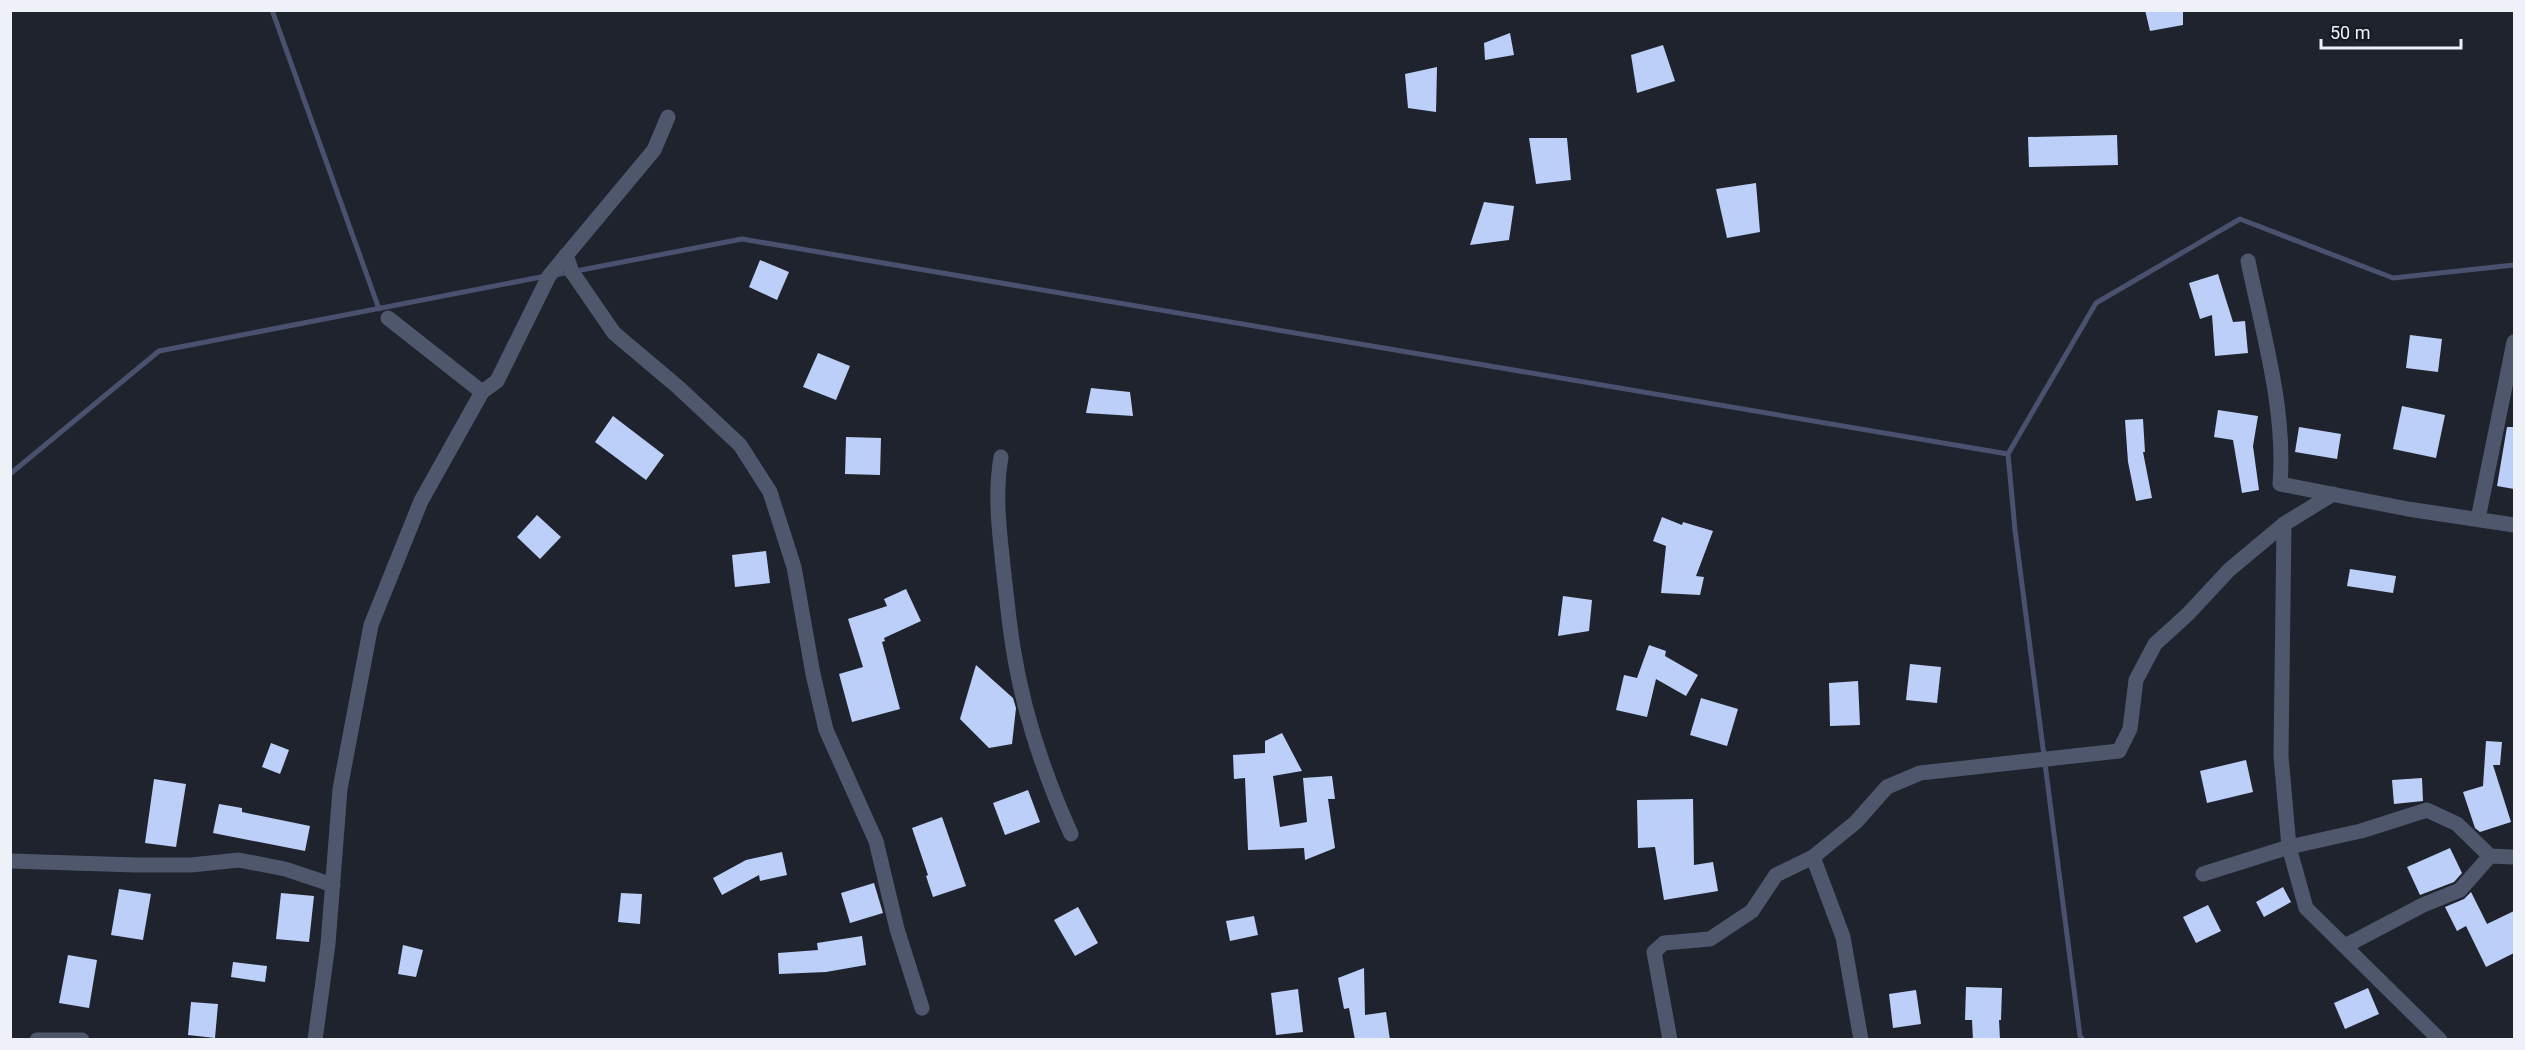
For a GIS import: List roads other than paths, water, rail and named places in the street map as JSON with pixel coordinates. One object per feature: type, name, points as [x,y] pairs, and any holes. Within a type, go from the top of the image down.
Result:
[{"type":"street","points":[[315,1040],[333,885],[340,789],[371,624],[421,501],[482,392],[497,381],[549,276],[654,150],[668,117]]},
{"type":"street","points":[[566,255],[572,272],[614,333],[678,387],[740,445],[770,492],[794,567],[813,674],[826,730],[876,841],[897,929],[922,1008]]},
{"type":"street","points":[[2248,261],[2274,391],[2282,456],[2280,484],[2408,509],[2514,525]]},
{"type":"street","points":[[388,318],[482,392]]},
{"type":"street","points":[[2478,519],[2514,342]]},
{"type":"street","points":[[1001,457],[997,480],[998,520],[1013,648],[1030,724],[1046,776],[1071,834]]},
{"type":"street","points":[[1670,1040],[1654,952],[1664,944],[1710,939],[1752,911],[1776,875],[1813,857],[1856,822],[1887,787],[1920,773],[2119,751],[2130,729],[2136,680],[2155,644],[2188,614],[2229,570],[2284,524],[2333,494]]},
{"type":"street","points":[[2284,524],[2281,756],[2289,847],[2306,908],[2440,1040]]},
{"type":"street","points":[[2203,874],[2289,847],[2361,831],[2427,810],[2457,824],[2490,856],[2514,857]]},
{"type":"street","points":[[2345,946],[2423,905],[2460,890],[2490,856]]},
{"type":"street","points":[[1813,857],[1843,937],[1861,1040]]},
{"type":"street","points":[[10,861],[169,865],[239,860],[285,869],[333,885]]},
{"type":"street","points":[[37,1040],[82,1040]]},
{"type":"waterway","points":[[272,10],[379,309]]},
{"type":"waterway","points":[[555,275],[742,239],[2008,454],[2096,303],[2240,219],[2393,278],[2514,265]]},
{"type":"waterway","points":[[10,474],[159,351],[546,276]]},
{"type":"waterway","points":[[2008,454],[2015,530],[2080,1036],[2083,1040]]}]
